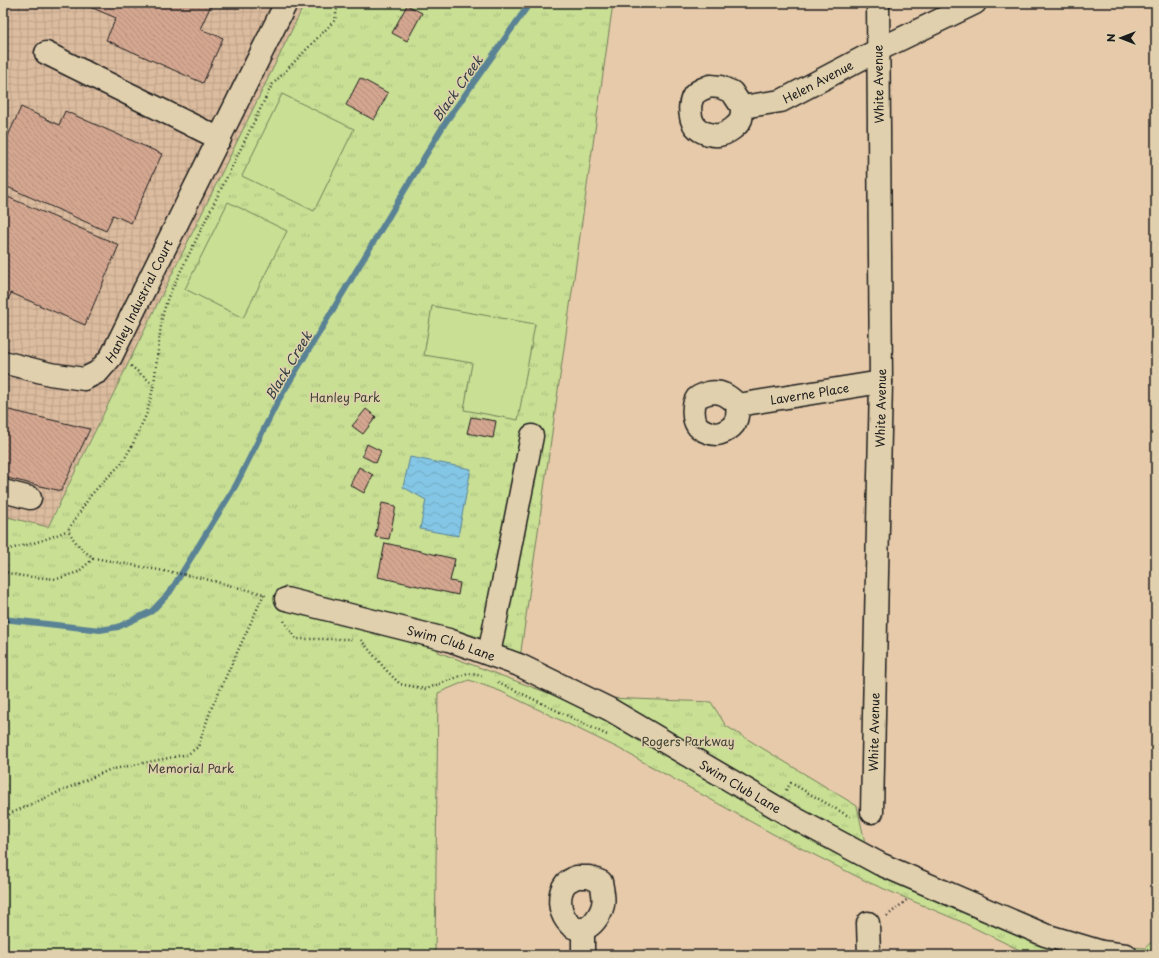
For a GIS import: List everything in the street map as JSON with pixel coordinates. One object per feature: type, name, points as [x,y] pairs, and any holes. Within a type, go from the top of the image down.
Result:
[{"type":"street","name":"Hanley Industrial Court","points":[[3,362],[50,374],[84,379],[98,372],[111,357],[286,3]]},
{"type":"street","name":"White Avenue","points":[[872,812],[881,382],[878,3]]},
{"type":"street","name":"Helen Avenue","points":[[742,106],[781,101],[878,50],[975,3]]},
{"type":"street","points":[[46,53],[220,139]]},
{"type":"street","name":"Laverne Place","points":[[738,404],[881,382]]},
{"type":"street","points":[[489,654],[532,436]]},
{"type":"street","points":[[3,491],[30,498]]},
{"type":"street","name":"Swim Club Lane","points":[[279,606],[449,640],[519,665],[608,709],[796,819],[880,864],[1045,935],[1102,952],[1126,955]]},
{"type":"street","points":[[868,923],[869,955]]},
{"type":"street","points":[[583,929],[583,955]]},
{"type":"path","points":[[3,550],[33,544],[68,530],[91,495],[121,464],[132,446],[147,412],[154,384],[162,317],[168,297],[272,85],[335,20],[338,3]]},
{"type":"path","points":[[111,357],[128,364],[154,384]]},
{"type":"path","points":[[68,530],[77,545],[94,558],[197,577],[264,594],[279,606],[296,639],[360,639],[400,684],[426,689],[468,673],[483,677]]},
{"type":"path","points":[[3,571],[22,576],[57,579],[78,572],[94,558]]},
{"type":"path","points":[[3,820],[11,813],[109,770],[188,754],[198,747],[211,709],[264,594]]},
{"type":"path","points":[[868,923],[884,919],[912,896]]},
{"type":"shaded area","points":[[3,3],[305,3],[47,527],[3,516]]},
{"type":"green space","points":[[305,3],[613,3],[519,665],[438,637],[438,652],[556,696],[711,702],[726,726],[857,806],[867,852],[978,899],[1107,946],[1145,948],[1156,938],[1156,955],[1030,955],[962,922],[868,882],[773,834],[618,748],[500,691],[469,680],[438,693],[435,955],[3,955],[3,516],[48,527]]},
{"type":"green space","points":[[282,94],[354,129],[314,211],[242,176]]},
{"type":"green space","points":[[228,202],[287,231],[243,318],[185,289]]},
{"type":"green space","points":[[432,306],[535,324],[518,420],[464,410],[472,363],[424,355]]},
{"type":"water","points":[[410,457],[471,469],[458,536],[420,529],[426,500],[403,487]]},
{"type":"building","points":[[81,3],[212,3],[200,29],[223,38],[203,83],[106,40],[116,18]]},
{"type":"building","points":[[407,5],[422,13],[407,41],[392,33]]},
{"type":"building","points":[[360,78],[388,93],[374,120],[346,105]]},
{"type":"building","points":[[21,107],[59,125],[65,111],[162,154],[131,223],[113,215],[106,231],[3,185],[3,147]]},
{"type":"building","points":[[3,195],[119,245],[85,325],[11,293],[4,310],[3,309]]},
{"type":"building","points":[[5,409],[90,429],[61,491],[3,477],[3,414]]},
{"type":"building","points":[[366,409],[376,417],[363,434],[352,426]]},
{"type":"building","points":[[471,417],[496,421],[493,438],[467,433]]},
{"type":"building","points":[[367,444],[381,451],[376,463],[362,456]]},
{"type":"building","points":[[359,467],[373,475],[364,493],[350,485]]},
{"type":"building","points":[[382,503],[396,506],[389,539],[375,537]]},
{"type":"building","points":[[385,543],[455,559],[450,581],[460,583],[458,595],[378,577]]},
{"type":"waterway","name":"Black Creek","points":[[3,619],[100,630],[118,627],[152,611],[170,592],[236,485],[278,401],[445,123],[530,3]]},
{"type":"park label","name":"Hanley Park","points":[[345,397]]},
{"type":"park label","name":"Rogers Parkway","points":[[688,741]]},
{"type":"park label","name":"Memorial Park","points":[[191,768]]}]
